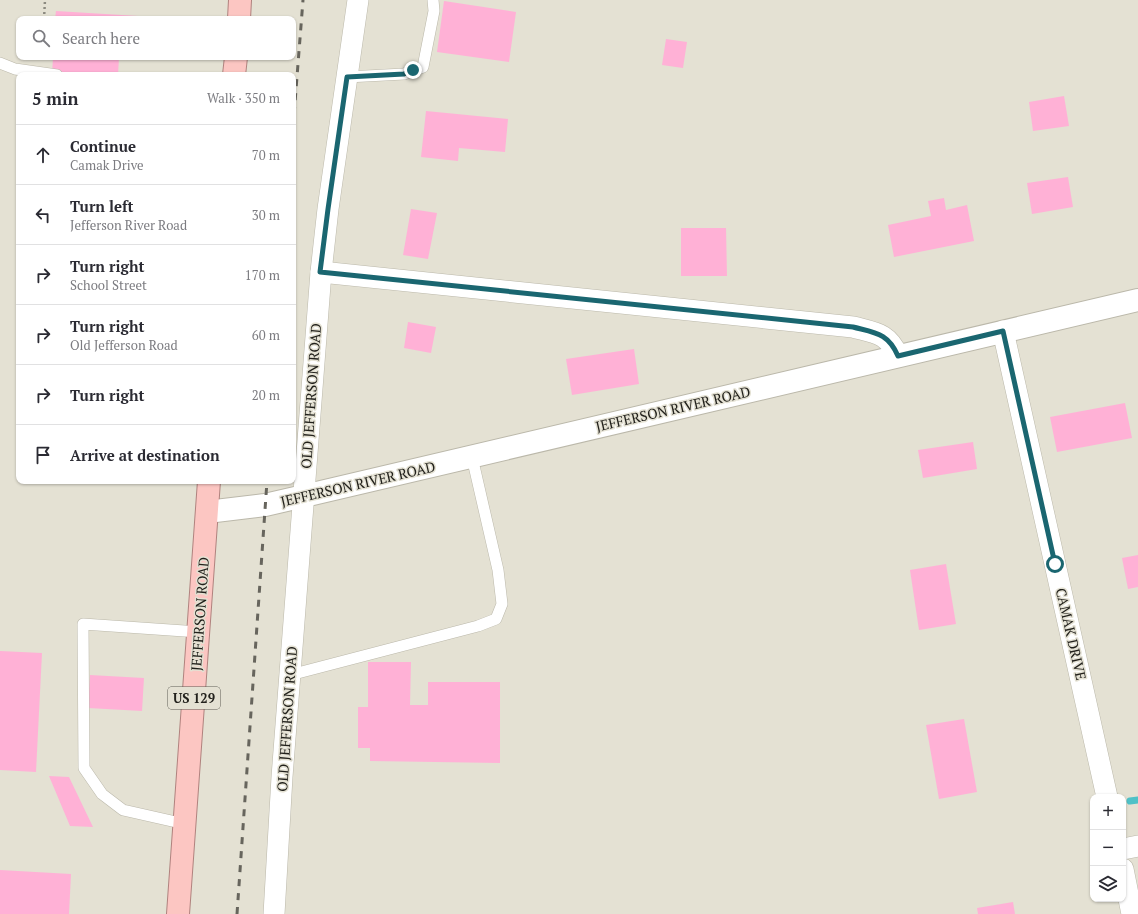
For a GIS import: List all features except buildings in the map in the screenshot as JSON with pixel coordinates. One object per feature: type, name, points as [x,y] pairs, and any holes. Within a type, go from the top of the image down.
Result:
[{"type":"highway","points":[[239,16],[240,0]]},
{"type":"highway","points":[[234,72],[236,60]]},
{"type":"highway","name":"JEFFERSON ROAD","points":[[178,914],[209,484]]},
{"type":"street","name":"OLD JEFFERSON ROAD","points":[[274,914],[320,272],[358,0]]},
{"type":"street","points":[[320,272],[853,327],[877,333],[887,339],[894,346],[898,356]]},
{"type":"street","name":"JEFFERSON RIVER ROAD","points":[[207,512],[265,505],[1138,300]]},
{"type":"street","name":"CAMAK DRIVE","points":[[1003,331],[1106,794]]},
{"type":"street","points":[[1126,848],[1138,846]]},
{"type":"street","points":[[1126,884],[1132,914]]},
{"type":"lane","points":[[347,77],[404,74],[423,67],[434,10],[433,0]]},
{"type":"lane","points":[[0,63],[15,69],[36,72]]},
{"type":"lane","points":[[290,676],[496,620],[502,604],[498,570],[472,457]]},
{"type":"lane","points":[[185,824],[124,810],[102,794],[84,768],[83,624],[199,632]]},
{"type":"path","points":[[44,16],[45,0]]},
{"type":"waterway","points":[[1130,801],[1138,800]]},
{"type":"railway","points":[[296,90],[303,0]]},
{"type":"railway","points":[[237,914],[267,484]]},
{"type":"route","points":[[413,70],[404,74],[347,77],[320,272],[853,327],[877,333],[887,339],[894,346],[898,356],[1003,331],[1055,564]]}]
